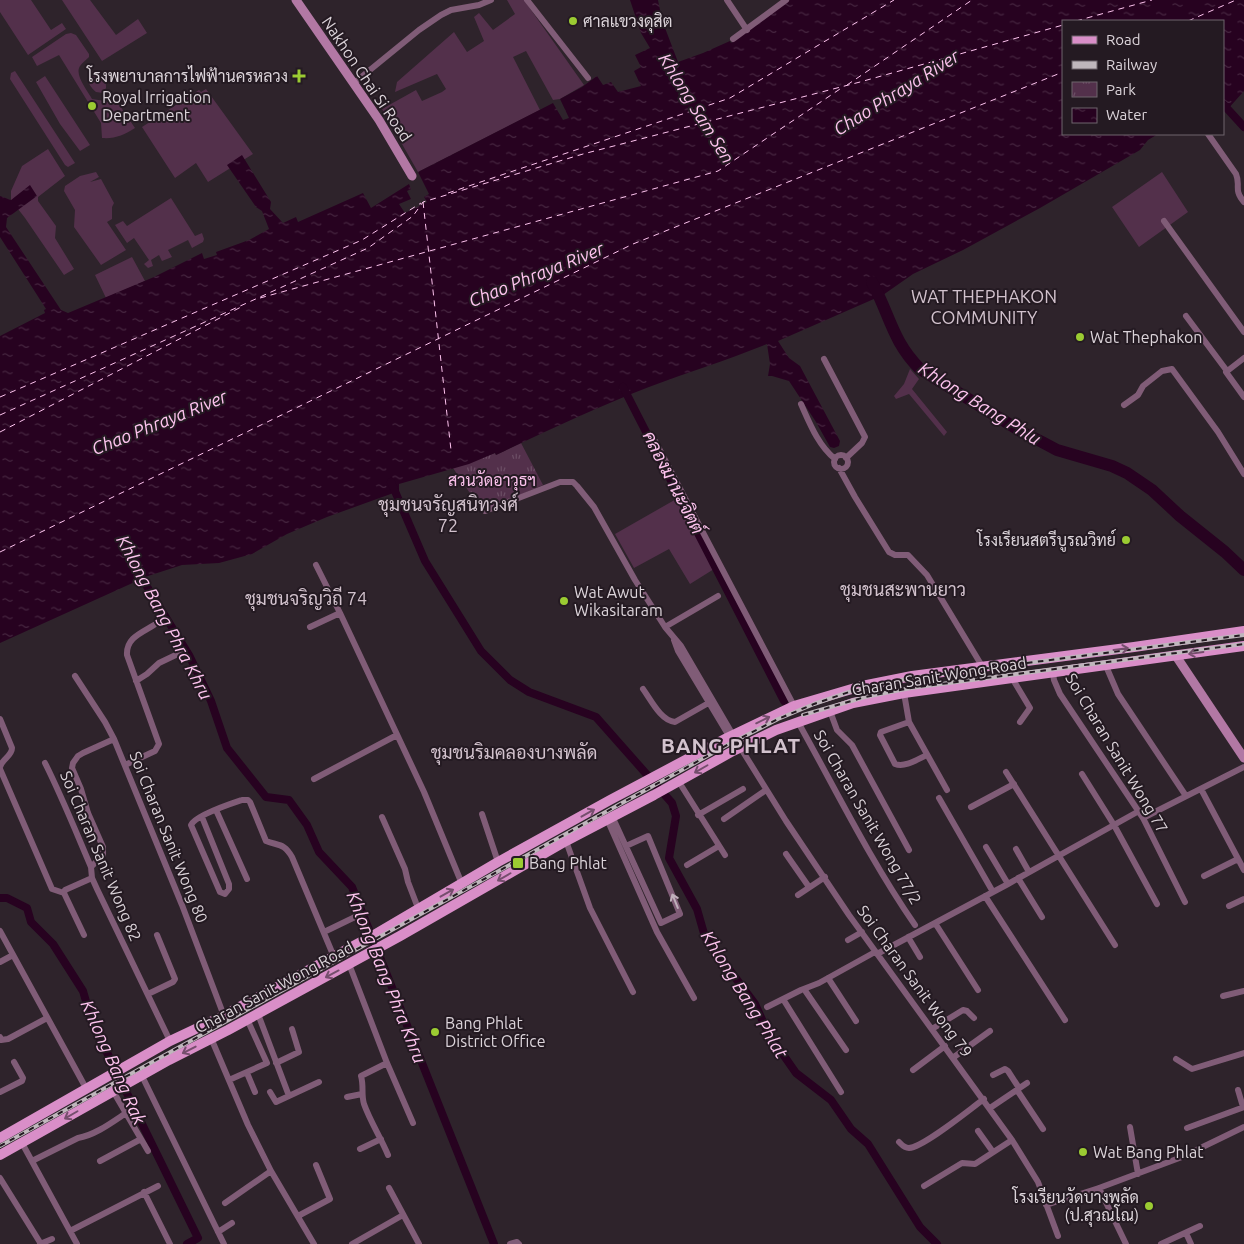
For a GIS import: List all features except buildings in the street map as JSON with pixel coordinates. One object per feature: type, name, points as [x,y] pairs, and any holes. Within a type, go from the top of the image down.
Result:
[{"type":"main road","name":"Charan Sanit Wong Road","points":[[1,1136],[87,1090],[170,1041],[224,1016],[371,937],[536,841],[731,736],[794,706],[870,685],[912,676],[1152,645],[1244,631]]},
{"type":"main road","name":"Charan Sanit Wong Road","points":[[0,1155],[113,1091],[377,949],[566,841],[668,788],[740,747],[776,730],[854,704],[904,693],[1244,646]]},
{"type":"main road","points":[[536,841],[543,854]]},
{"type":"street","name":"Nakhon Chai Si Road","points":[[296,0],[391,138],[412,176]]},
{"type":"street","points":[[354,83],[419,30],[441,15],[451,10],[479,5],[491,0]]},
{"type":"street","points":[[527,0],[588,78]]},
{"type":"street","points":[[727,0],[747,30]]},
{"type":"street","points":[[733,39],[786,0]]},
{"type":"street","points":[[1209,135],[1236,174],[1238,179],[1236,186],[1238,195],[1244,202]]},
{"type":"street","points":[[1164,221],[1244,332]]},
{"type":"street","points":[[1186,316],[1228,371],[1226,372],[1244,397]]},
{"type":"street","points":[[1228,371],[1244,358]]},
{"type":"street","points":[[824,359],[865,436],[862,443],[846,458],[846,465],[839,468]]},
{"type":"street","points":[[1124,405],[1138,396],[1143,386],[1162,371],[1172,369],[1218,432],[1244,474]]},
{"type":"street","points":[[801,404],[820,443],[834,459],[854,497],[889,552],[895,555],[908,555],[927,575],[982,666]]},
{"type":"street","points":[[655,441],[794,706]]},
{"type":"street","points":[[834,459],[839,455],[846,458]]},
{"type":"street","points":[[485,511],[551,484],[573,482],[594,507],[665,627],[681,646],[731,736]]},
{"type":"street","points":[[316,565],[432,810],[462,884]]},
{"type":"street","points":[[665,627],[718,596]]},
{"type":"street","points":[[310,627],[340,613]]},
{"type":"street","points":[[124,765],[155,751],[159,744],[127,655],[128,645],[132,638],[154,625]]},
{"type":"street","points":[[136,681],[147,674],[159,662],[182,652]]},
{"type":"street","points":[[1176,656],[1244,758]]},
{"type":"street","points":[[1106,666],[1118,694],[1186,796]]},
{"type":"street","name":"Soi Charan Sanit Wong 77","points":[[1053,673],[1056,687],[1060,694],[1139,811],[1185,902]]},
{"type":"street","name":"Soi Charan Sanit Wong 80","points":[[75,676],[105,722],[114,740],[182,905],[224,1016]]},
{"type":"street","points":[[1012,678],[1030,708],[1020,722]]},
{"type":"street","points":[[643,689],[662,716],[671,722],[675,722],[711,701]]},
{"type":"street","points":[[904,693],[910,722],[947,790]]},
{"type":"street","points":[[830,711],[839,734],[850,742],[909,850]]},
{"type":"street","points":[[0,719],[12,748],[12,751],[0,768],[52,889],[64,893],[84,935]]},
{"type":"street","name":"Soi Charan Sanit Wong 77/2","points":[[798,722],[873,861],[890,890],[915,925]]},
{"type":"street","points":[[910,722],[880,732],[880,735],[895,764],[904,765],[927,755]]},
{"type":"street","points":[[314,779],[397,735]]},
{"type":"street","points":[[91,867],[103,854],[103,847],[88,813],[72,764],[82,753],[114,740]]},
{"type":"street","name":"Soi Charan Sanit Wong 79","points":[[740,747],[766,790],[876,953],[954,1057],[1012,1140],[1034,1174],[1058,1236]]},
{"type":"street","name":"Soi Charan Sanit Wong 82","points":[[45,763],[57,786],[91,867],[92,878],[170,1041]]},
{"type":"street","points":[[1143,818],[1244,767]]},
{"type":"street","points":[[1006,772],[1115,946]]},
{"type":"street","points":[[1082,774],[1114,825],[1157,904]]},
{"type":"street","points":[[679,782],[698,815],[725,855]]},
{"type":"street","points":[[971,807],[1014,784]]},
{"type":"street","points":[[698,815],[743,789]]},
{"type":"street","points":[[1201,789],[1244,870]]},
{"type":"street","points":[[724,819],[766,790]]},
{"type":"street","points":[[939,798],[993,892]]},
{"type":"street","points":[[202,817],[229,884],[228,892],[220,892],[191,827],[193,821],[216,810],[242,800],[250,802],[266,840],[278,843],[288,849],[334,957]]},
{"type":"street","points":[[216,810],[247,879]]},
{"type":"street","points":[[767,1007],[908,938],[1139,811]]},
{"type":"street","points":[[482,814],[498,862]]},
{"type":"street","points":[[382,817],[405,869],[418,908]]},
{"type":"street","points":[[610,818],[626,846],[661,923],[680,914],[648,836],[626,846]]},
{"type":"street","points":[[610,818],[657,932],[694,998]]},
{"type":"street","points":[[566,841],[590,908],[633,992]]},
{"type":"street","points":[[687,866],[719,846]]},
{"type":"street","points":[[986,847],[1008,884]]},
{"type":"street","points":[[1016,849],[1029,872]]},
{"type":"street","points":[[786,854],[809,888]]},
{"type":"street","points":[[1204,876],[1238,859]]},
{"type":"street","points":[[798,895],[825,877]]},
{"type":"street","points":[[64,893],[69,888],[92,878]]},
{"type":"street","points":[[1018,878],[1042,917]]},
{"type":"street","points":[[985,896],[1065,1020]]},
{"type":"street","points":[[1229,906],[1244,899]]},
{"type":"street","points":[[324,932],[355,917]]},
{"type":"street","points":[[935,923],[978,990]]},
{"type":"street","points":[[0,931],[87,1090]]},
{"type":"street","points":[[848,940],[862,932]]},
{"type":"street","points":[[148,994],[173,982],[175,978],[157,935]]},
{"type":"street","points":[[908,938],[920,957]]},
{"type":"street","points":[[0,962],[13,955]]},
{"type":"street","points":[[349,964],[387,1063],[414,1123]]},
{"type":"street","points":[[828,978],[856,1021]]},
{"type":"street","points":[[806,989],[846,1050]]},
{"type":"street","points":[[1222,996],[1244,991]]},
{"type":"street","points":[[783,999],[841,1092]]},
{"type":"street","points":[[932,1029],[963,1010],[967,1011],[974,1018]]},
{"type":"street","points":[[258,1014],[289,1096]]},
{"type":"street","points":[[0,1037],[1,1040],[8,1039],[47,1018]]},
{"type":"street","points":[[229,1080],[267,1063],[247,1019]]},
{"type":"street","points":[[276,1063],[299,1052],[292,1029]]},
{"type":"street","points":[[954,1057],[990,1031]]},
{"type":"street","points":[[211,1038],[248,1124],[271,1171],[314,1244]]},
{"type":"street","points":[[913,1070],[945,1046]]},
{"type":"street","points":[[1176,1058],[1192,1069],[1244,1053]]},
{"type":"street","points":[[0,1092],[22,1081],[23,1078],[14,1062]]},
{"type":"street","points":[[387,1063],[361,1076],[364,1104],[388,1155]]},
{"type":"street","points":[[993,1075],[1005,1069],[1008,1071],[1043,1129]]},
{"type":"street","points":[[247,1073],[255,1092]]},
{"type":"street","points":[[142,1076],[224,1244]]},
{"type":"street","points":[[270,1092],[276,1102],[319,1082]]},
{"type":"street","points":[[990,1108],[1027,1083]]},
{"type":"street","points":[[1187,1128],[1244,1107],[1238,1090]]},
{"type":"street","points":[[113,1091],[148,1151]]},
{"type":"street","points":[[347,1097],[362,1094]]},
{"type":"street","points":[[898,1142],[910,1148],[921,1143],[984,1099]]},
{"type":"street","points":[[32,1162],[78,1138],[92,1134],[126,1113]]},
{"type":"street","points":[[1130,1127],[1138,1174]]},
{"type":"street","points":[[1046,1205],[1138,1174],[1192,1152],[1244,1127]]},
{"type":"street","points":[[978,1131],[993,1152]]},
{"type":"street","points":[[100,1161],[141,1139]]},
{"type":"street","points":[[360,1150],[381,1139]]},
{"type":"street","points":[[924,1186],[962,1163],[976,1164],[1012,1140]]},
{"type":"street","points":[[22,1143],[77,1244]]},
{"type":"street","points":[[298,1216],[330,1199],[316,1165]]},
{"type":"street","points":[[225,1203],[271,1171]]},
{"type":"street","points":[[0,1178],[41,1244],[52,1239]]},
{"type":"street","points":[[70,1231],[158,1186]]},
{"type":"street","points":[[390,1188],[419,1244]]},
{"type":"street","points":[[1099,1188],[1126,1244]]},
{"type":"street","points":[[144,1192],[170,1244]]},
{"type":"street","points":[[352,1244],[403,1215]]},
{"type":"street","points":[[218,1232],[232,1224]]},
{"type":"street","points":[[1161,1244],[1200,1226]]},
{"type":"street","points":[[1186,1233],[1191,1244]]},
{"type":"street","points":[[510,1244],[517,1242],[519,1244]]},
{"type":"green space","points":[[0,0],[31,0],[51,30],[62,23],[66,29],[28,55],[0,12]]},
{"type":"green space","points":[[62,0],[90,0],[116,35],[138,19],[147,33],[102,61]]},
{"type":"green space","points":[[507,0],[524,0],[584,85],[560,99],[553,100],[526,51],[513,57],[540,110],[418,172],[382,109],[416,90],[422,101],[446,89],[437,74],[395,92],[397,82],[454,32],[467,52],[484,41],[474,17],[479,13],[493,30],[515,14]]},
{"type":"green space","points":[[66,34],[76,35],[89,54],[89,57],[80,66],[79,70],[82,83],[92,99],[118,103],[135,128],[127,133],[111,138],[102,138],[101,123],[59,55],[37,66],[32,57]]},
{"type":"green space","points":[[15,71],[75,163],[68,167],[65,165],[10,79],[11,73]]},
{"type":"green space","points":[[92,71],[98,73],[104,79],[106,88],[103,93],[96,92],[89,84],[88,76]]},
{"type":"green space","points":[[45,76],[90,145],[80,151],[60,124],[36,82]]},
{"type":"green space","points":[[206,89],[253,154],[208,182],[196,163],[175,178],[142,127],[199,90],[201,92]]},
{"type":"green space","points":[[48,149],[65,176],[38,197],[38,201],[56,226],[55,238],[74,269],[64,275],[11,200],[11,191],[22,166]]},
{"type":"green space","points":[[96,172],[99,177],[90,182],[101,179],[114,203],[112,219],[107,222],[126,250],[101,265],[74,227],[75,210],[64,191],[65,186],[80,176]]},
{"type":"green space","points":[[1162,172],[1188,212],[1139,247],[1112,207]]},
{"type":"green space","points":[[171,198],[195,236],[202,233],[204,239],[203,242],[192,248],[188,240],[168,250],[172,257],[162,261],[159,255],[151,260],[153,266],[148,268],[144,264],[149,260],[134,238],[127,243],[115,225],[123,221],[127,226]]},
{"type":"green space","points":[[132,257],[145,281],[106,298],[95,275]]},
{"type":"green space","points":[[910,369],[919,379],[912,389],[947,432],[944,436],[909,394],[896,399],[894,396],[904,384]]},
{"type":"green space","name":"สวนวัดอาวุธฯ","points":[[521,443],[543,485],[482,511],[453,468],[495,453],[496,455]]},
{"type":"green space","points":[[678,498],[714,569],[690,584],[669,549],[634,568],[615,534]]},
{"type":"water","points":[[630,0],[658,0],[662,20],[678,62],[730,41],[731,43],[790,0],[1244,0],[1244,91],[1227,110],[1224,106],[1224,20],[1062,20],[1062,135],[1156,135],[1148,140],[1140,150],[1040,208],[963,250],[913,274],[883,295],[778,341],[789,358],[800,366],[840,441],[839,446],[830,447],[789,381],[768,376],[770,364],[767,344],[630,395],[496,455],[495,453],[469,464],[399,484],[399,491],[327,517],[287,534],[252,554],[219,563],[182,565],[148,576],[0,643],[0,336],[45,313],[44,310],[46,309],[0,237],[0,196],[11,200],[30,185],[37,196],[7,218],[6,227],[61,310],[68,313],[154,277],[202,253],[204,259],[217,255],[216,252],[249,240],[269,229],[262,211],[256,207],[227,165],[242,155],[271,202],[270,209],[283,223],[296,217],[298,222],[363,193],[371,208],[409,184],[411,189],[407,191],[411,199],[399,204],[405,213],[427,202],[424,197],[429,194],[418,172],[553,103],[563,120],[569,118],[560,99],[597,76],[603,85],[611,82],[618,92],[641,86],[634,71],[641,67],[635,55],[650,48],[641,33]]},
{"type":"waterway","points":[[1224,105],[1244,127]]},
{"type":"waterway","name":"Khlong Bang Phlu","points":[[872,282],[897,338],[920,369],[1022,432],[1057,450],[1112,466],[1127,473],[1152,490],[1244,570]]},
{"type":"waterway","name":"คลองมานะจิตต์","points":[[623,387],[784,701]]},
{"type":"waterway","name":"Khlong Bang Phlat","points":[[391,482],[425,561],[481,651],[510,680],[529,692],[596,717],[672,803],[676,816],[669,858],[697,909],[705,937],[755,1004],[768,1033],[796,1073],[831,1100],[851,1129],[868,1144],[920,1227],[937,1244]]},
{"type":"waterway","name":"Khlong Bang Phra Khru","points":[[138,572],[189,655],[211,701],[227,748],[266,797],[289,800],[307,825],[319,852],[352,887],[494,1244]]},
{"type":"waterway","name":"Khlong Bang Rak","points":[[0,898],[7,898],[27,908],[31,922],[53,944],[83,991],[92,1022],[198,1238],[187,1244]]},
{"type":"ferry route","points":[[448,193],[730,98],[894,0]]},
{"type":"ferry route","points":[[847,85],[972,0]]},
{"type":"ferry route","points":[[1080,20],[1152,0]]},
{"type":"ferry route","points":[[1190,20],[1236,0]]},
{"type":"ferry route","points":[[0,415],[368,248],[413,216],[423,202],[583,154],[860,82],[1062,25]]},
{"type":"ferry route","points":[[0,552],[633,244],[1062,72]]},
{"type":"ferry route","points":[[260,298],[718,171],[843,87]]},
{"type":"ferry route","points":[[423,202],[451,450]]},
{"type":"ferry route","points":[[0,397],[362,240],[421,203]]},
{"type":"ferry route","points":[[0,432],[243,306]]},
{"type":"railway","points":[[0,1146],[729,744],[778,719],[814,704],[849,692],[911,678],[1244,635]]},
{"type":"railway","points":[[803,715],[865,697],[911,688],[1244,644]]},
{"type":"place","name":"ศาลแขวงดุสิต","points":[[573,21]]},
{"type":"place","name":"โรงพยาบาลการไฟฟ้านครหลวง","points":[[299,76]]},
{"type":"place","name":"Royal Irrigation Department","points":[[92,106]]},
{"type":"place","name":"Wat Thephakon","points":[[1080,337]]},
{"type":"place","name":"โรงเรียนสตรีบูรณวิทย์","points":[[1126,540]]},
{"type":"place","name":"Wat Awut Wikasitaram","points":[[564,601]]},
{"type":"place","name":"Bang Phlat","points":[[518,863]]},
{"type":"place","name":"Bang Phlat District Office","points":[[435,1032]]},
{"type":"place","name":"Wat Bang Phlat","points":[[1083,1152]]},
{"type":"place","name":"โรงเรียนวัดบางพลัด (ป.สุวณโณ)","points":[[1149,1206]]},
{"type":"district","name":"WAT THEPHAKON COMMUNITY","points":[[984,306]]},
{"type":"district","name":"ชุมชนจรัญสนิทวงศ์ 72","points":[[448,514]]},
{"type":"district","name":"ชุมชนสะพานยาว","points":[[903,589]]},
{"type":"district","name":"ชุมชนจริญวิถี 74","points":[[306,598]]},
{"type":"district","name":"BANG PHLAT","points":[[731,745]]},
{"type":"district","name":"ชุมชนริมคลองบางพลัด","points":[[514,752]]},
{"type":"water label","name":"Chao Phraya River","points":[[896,92]]},
{"type":"water label","name":"Khlong Sam Sen","points":[[697,108]]},
{"type":"water label","name":"Chao Phraya River","points":[[536,274]]},
{"type":"water label","name":"Chao Phraya River","points":[[159,422]]}]
